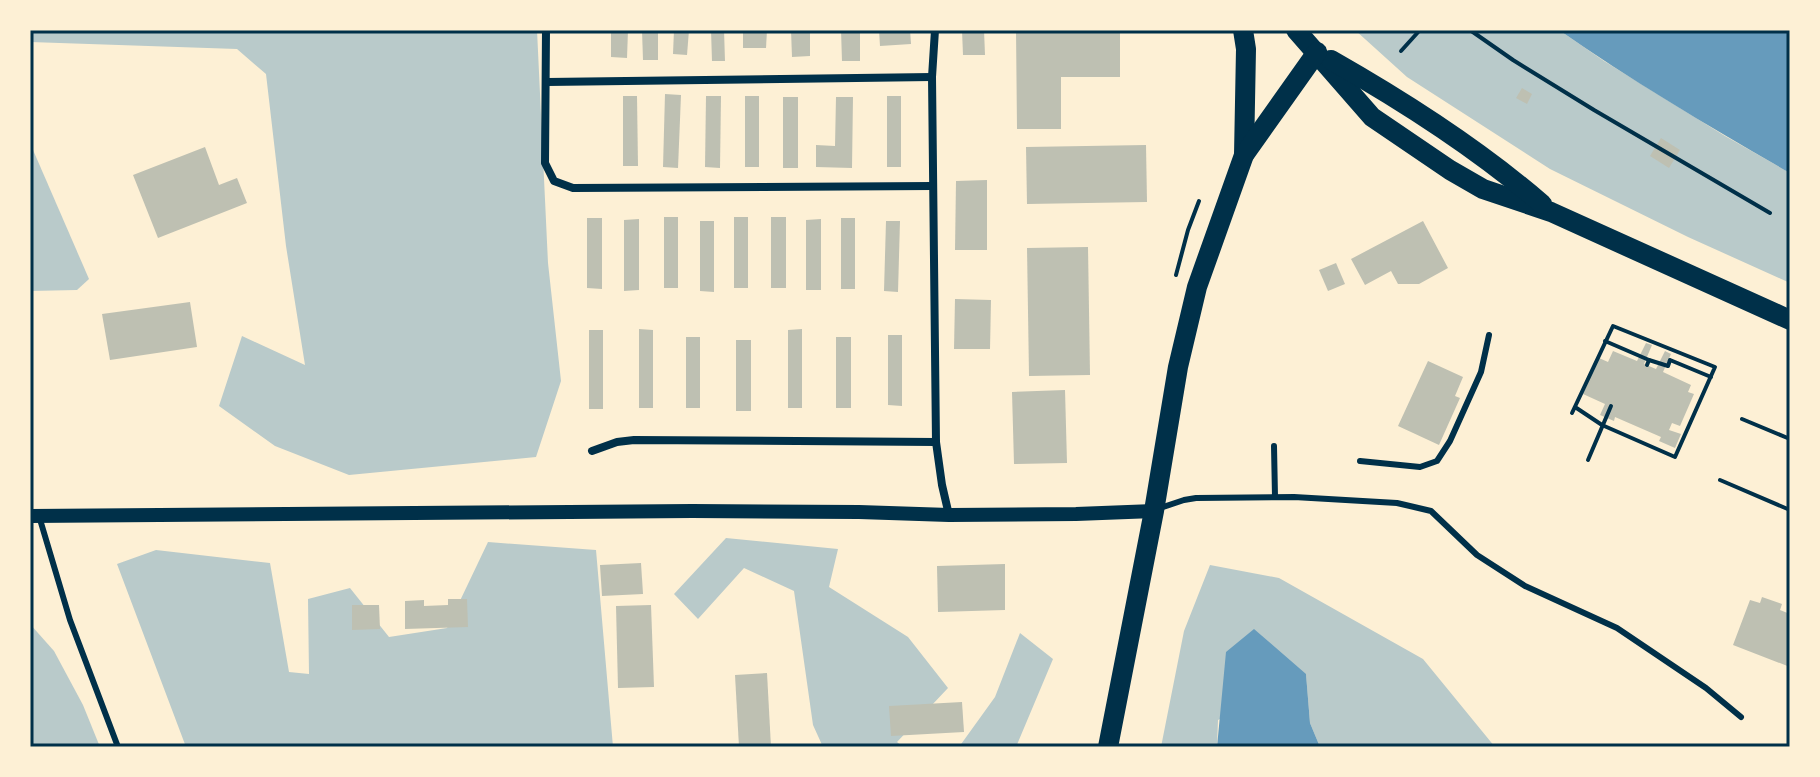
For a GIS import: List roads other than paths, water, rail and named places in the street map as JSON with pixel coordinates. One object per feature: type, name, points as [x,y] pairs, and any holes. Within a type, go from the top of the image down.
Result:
[{"type":"main road","points":[[1243,30],[1246,49],[1244,155]]},
{"type":"main road","points":[[1296,30],[1372,117],[1450,170],[1483,189],[1551,212],[1790,320]]},
{"type":"main road","points":[[1108,747],[1154,511],[1178,367],[1197,287],[1244,155],[1317,52]]},
{"type":"main road","points":[[1317,52],[1397,97],[1504,172],[1551,212]]},
{"type":"street","points":[[546,30],[545,163],[554,181],[573,188],[933,186]]},
{"type":"street","points":[[935,30],[932,77],[936,442],[949,515]]},
{"type":"street","points":[[547,82],[932,77]]},
{"type":"street","points":[[592,451],[634,440],[936,442]]},
{"type":"street","points":[[34,516],[677,511],[949,515],[1154,511]]},
{"type":"lane","points":[[1360,461],[1420,467],[1437,461],[1450,441],[1481,372],[1489,335]]},
{"type":"lane","points":[[1274,446],[1275,497]]},
{"type":"lane","points":[[1154,511],[1196,498],[1275,497],[1397,503],[1431,511],[1477,555],[1525,586],[1617,628],[1706,688],[1741,717]]},
{"type":"lane","points":[[34,516],[118,747]]},
{"type":"water","points":[[1559,30],[1790,30],[1790,173],[1673,104]]},
{"type":"water","points":[[1254,629],[1306,674],[1310,723],[1320,747],[1217,747],[1226,652]]}]
